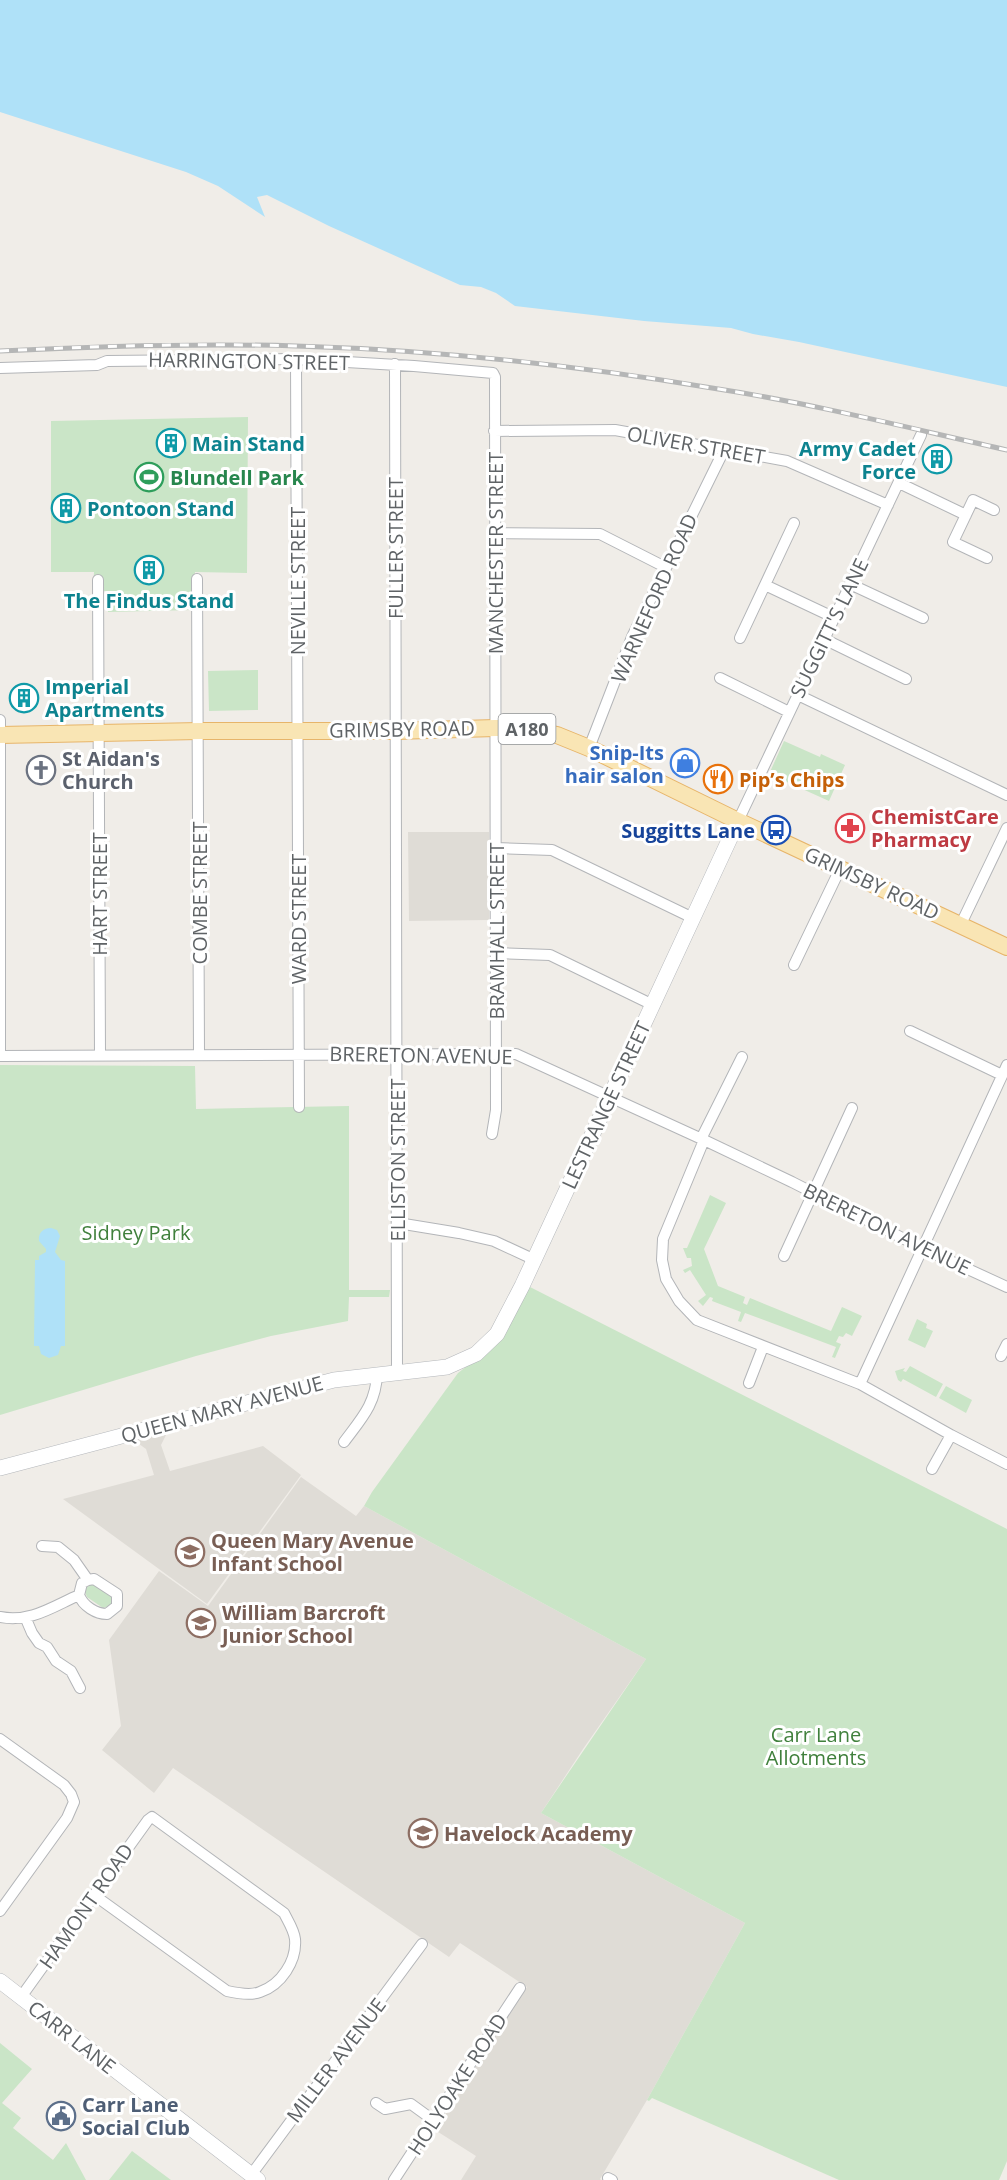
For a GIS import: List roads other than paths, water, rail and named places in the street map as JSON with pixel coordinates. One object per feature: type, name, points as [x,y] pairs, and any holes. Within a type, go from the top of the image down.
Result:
[{"type":"main road","name":"GRIMSBY ROAD","points":[[0,735],[524,728],[557,735],[589,748],[1007,947]]},
{"type":"street","name":"HARRINGTON STREET","points":[[0,368],[97,366],[107,361],[296,359],[489,371],[495,377]]},
{"type":"street","name":"NEVILLE STREET","points":[[296,359],[297,730]]},
{"type":"street","name":"FULLER STREET","points":[[395,364],[395,731]]},
{"type":"street","name":"MANCHESTER STREET","points":[[495,377],[495,728]]},
{"type":"street","name":"OLIVER STREET","points":[[494,431],[615,430],[787,461],[888,505]]},
{"type":"street","name":"SUGGITT'S LANE","points":[[738,820],[921,435]]},
{"type":"street","name":"WARNEFORD ROAD","points":[[589,748],[632,636],[724,450]]},
{"type":"street","points":[[898,483],[966,515]]},
{"type":"street","points":[[987,558],[953,542],[973,500],[993,510]]},
{"type":"street","points":[[740,638],[794,523]]},
{"type":"street","points":[[494,533],[600,534],[665,567]]},
{"type":"street","name":"COMBE STREET","points":[[197,579],[199,1054]]},
{"type":"street","name":"HART STREET","points":[[98,580],[100,1055]]},
{"type":"street","points":[[850,584],[923,618]]},
{"type":"street","points":[[765,585],[835,618]]},
{"type":"street","points":[[824,639],[906,679]]},
{"type":"street","points":[[720,678],[789,712]]},
{"type":"street","points":[[798,694],[1007,795]]},
{"type":"street","points":[[0,720],[0,1056]]},
{"type":"street","name":"BRAMHALL STREET","points":[[492,1134],[496,1110],[495,728]]},
{"type":"street","name":"WARD STREET","points":[[297,730],[299,1107]]},
{"type":"street","name":"ELLISTON STREET","points":[[395,731],[398,1372]]},
{"type":"street","name":"LESTRANGE STREET","points":[[447,1367],[476,1354],[497,1334],[535,1260],[738,820]]},
{"type":"street","points":[[961,924],[1007,828]]},
{"type":"street","points":[[496,848],[552,850],[693,918]]},
{"type":"street","points":[[794,965],[840,868]]},
{"type":"street","points":[[495,954],[550,955],[653,1005]]},
{"type":"street","points":[[860,1384],[1005,1070],[910,1031]]},
{"type":"street","name":"BRERETON AVENUE","points":[[0,1056],[298,1053],[516,1054],[703,1140],[922,1248],[1007,1287]]},
{"type":"street","points":[[742,1057],[703,1140],[663,1239],[662,1260],[666,1279],[679,1301],[697,1320],[860,1384],[1007,1464]]},
{"type":"street","points":[[784,1256],[852,1108]]},
{"type":"street","points":[[398,1223],[494,1241],[535,1260]]},
{"type":"street","points":[[1001,1356],[1007,1344]]},
{"type":"street","points":[[749,1383],[763,1347]]},
{"type":"street","name":"QUEEN MARY AVENUE","points":[[0,1468],[334,1380],[447,1367]]},
{"type":"street","points":[[344,1442],[369,1408],[376,1390],[377,1374]]},
{"type":"street","points":[[932,1469],[951,1435]]},
{"type":"street","points":[[42,1546],[60,1543],[87,1580]]},
{"type":"street","points":[[87,1580],[99,1581],[117,1594],[117,1606],[107,1614],[99,1614],[82,1602],[79,1595],[82,1583],[87,1580]]},
{"type":"street","points":[[0,1617],[13,1620],[26,1619],[79,1595]]},
{"type":"street","points":[[26,1619],[39,1643],[47,1647],[56,1662],[71,1671],[80,1688]]},
{"type":"street","points":[[0,1739],[64,1785],[74,1802],[67,1818],[0,1911]]},
{"type":"street","name":"HAMONT ROAD","points":[[21,1997],[94,1895],[148,1820],[152,1817],[284,1913],[294,1936],[292,1962],[278,1982],[260,1992],[233,1993],[227,1991],[94,1895]]},
{"type":"street","name":"MILLER AVENUE","points":[[254,2177],[422,1944]]},
{"type":"street","name":"CARR LANE","points":[[0,1981],[254,2177]]},
{"type":"street","name":"HOLYOAKE ROAD","points":[[394,2180],[520,1988]]},
{"type":"street","points":[[376,2103],[385,2109],[411,2104],[433,2120]]},
{"type":"water","points":[[0,0],[1007,0],[1007,387],[731,328],[644,321],[515,306],[496,293],[481,287],[460,285],[329,226],[267,195],[257,197],[265,217],[218,186],[186,172],[0,112]]},
{"type":"water","points":[[51,1228],[57,1230],[60,1236],[55,1252],[61,1260],[65,1261],[65,1346],[61,1346],[58,1355],[49,1358],[41,1354],[39,1346],[34,1346],[35,1260],[39,1260],[39,1256],[46,1252],[39,1241],[40,1233]]},
{"type":"railway","points":[[0,351],[259,345],[400,351],[505,360],[609,372],[749,394],[860,416],[1007,450]]},
{"type":"place","name":"Main Stand","points":[[171,443]]},
{"type":"place","name":"Army Cadet Force","points":[[937,459]]},
{"type":"place","name":"Blundell Park","points":[[149,477]]},
{"type":"place","name":"Pontoon Stand","points":[[66,508]]},
{"type":"place","name":"The Findus Stand","points":[[149,570]]},
{"type":"place","name":"Imperial Apartments","points":[[24,698]]},
{"type":"place","name":"Snip-Its hair salon","points":[[685,763]]},
{"type":"place","name":"St Aidan's Church","points":[[41,770]]},
{"type":"place","name":"Pip’s Chips","points":[[718,779]]},
{"type":"place","name":"ChemistCare Pharmacy","points":[[850,828]]},
{"type":"place","name":"Suggitts Lane","points":[[776,830]]},
{"type":"place","name":"Queen Mary Avenue Infant School","points":[[190,1552]]},
{"type":"place","name":"William Barcroft Junior School","points":[[201,1623]]},
{"type":"place","name":"Havelock Academy","points":[[423,1833]]},
{"type":"place","name":"Carr Lane Social Club","points":[[61,2116]]},
{"type":"park label","name":"Sidney Park","points":[[136,1232]]},
{"type":"park label","name":"Carr Lane Allotments","points":[[816,1746]]}]
